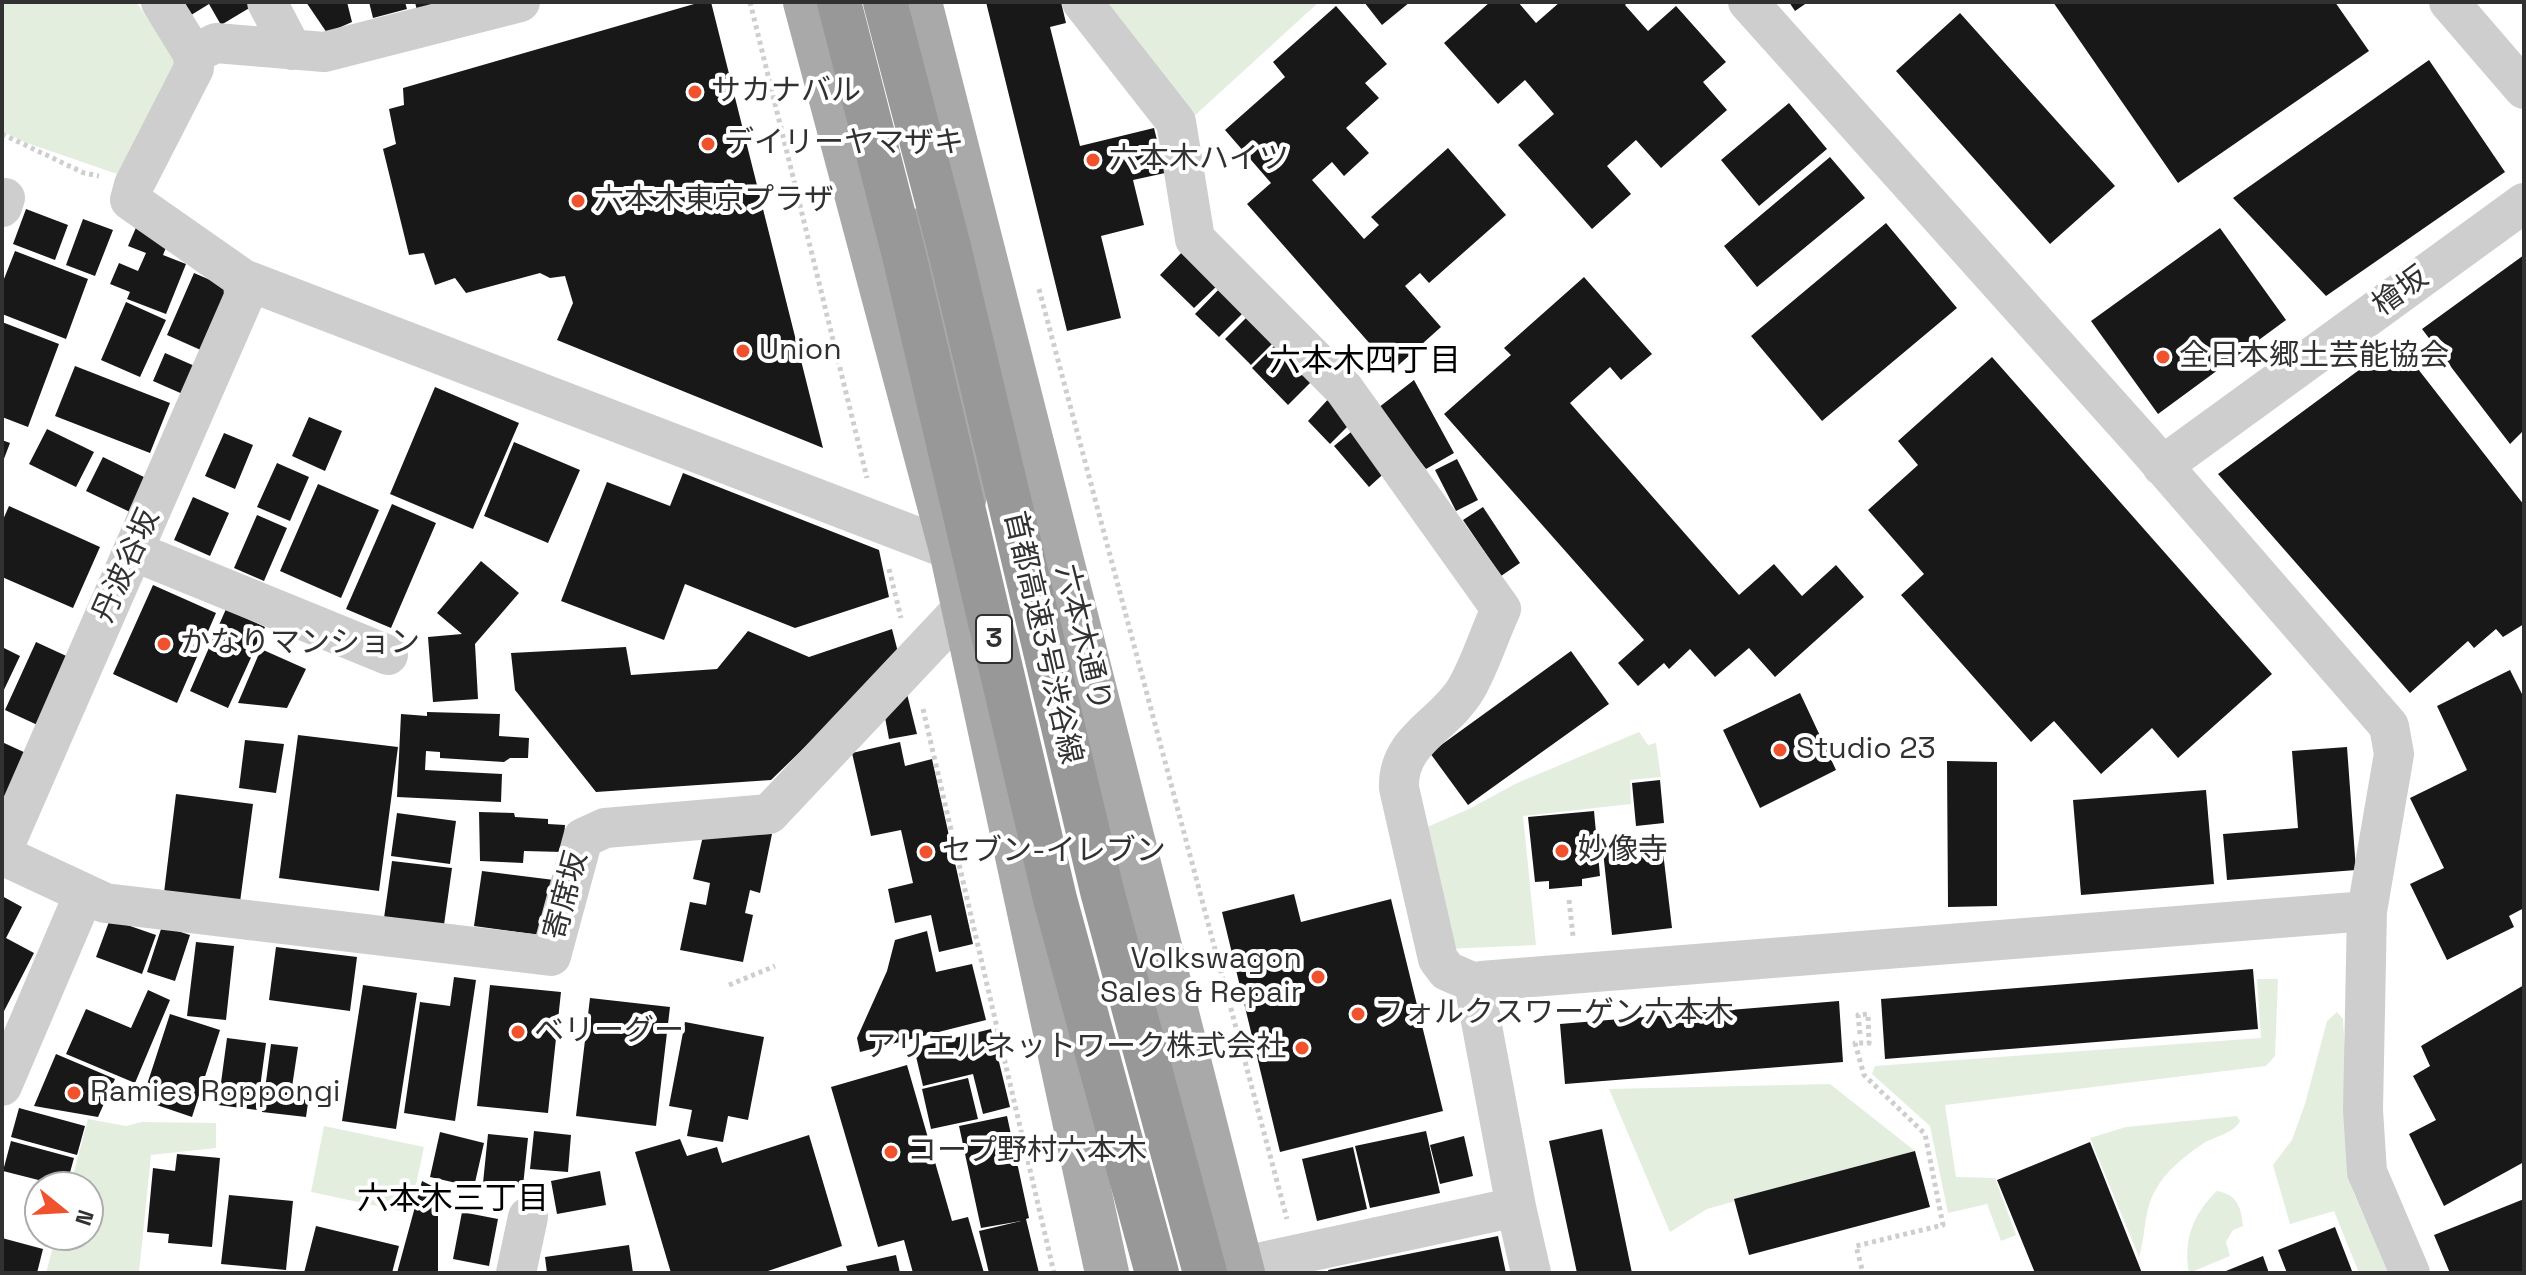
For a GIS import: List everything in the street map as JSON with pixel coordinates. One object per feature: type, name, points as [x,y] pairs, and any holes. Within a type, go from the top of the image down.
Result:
[{"type":"highway","name":"首都高速3号渋谷線","points":[[839,2],[904,255],[1055,899],[1157,1273]]},
{"type":"highway","name":"首都高速3号渋谷線","points":[[885,2],[949,247],[1102,891],[1225,1271]]},
{"type":"main road","points":[[805,2],[951,550],[1107,1273]]},
{"type":"main road","points":[[861,2],[976,450],[951,550]]},
{"type":"main road","name":"六本木通り","points":[[920,2],[1225,1271]]},
{"type":"street","points":[[161,2],[193,54],[194,68],[134,185],[130,200],[243,279],[951,550]]},
{"type":"street","points":[[267,2],[292,50]]},
{"type":"street","points":[[193,54],[216,43],[324,52],[520,2]]},
{"type":"street","points":[[1082,2],[1176,122],[1195,239],[1344,389],[1501,609],[1465,691],[1406,754],[1398,771],[1399,788],[1438,959],[1447,971],[1477,984],[2367,911]]},
{"type":"street","points":[[1748,2],[2389,726],[2394,754],[2367,911],[2363,1110],[2367,1172],[2410,1273]]},
{"type":"street","points":[[2449,2],[2524,89]]},
{"type":"street","name":"檜坂","points":[[2162,466],[2524,203]]},
{"type":"street","name":"丹波谷坂","points":[[2,853],[244,297],[243,279]]},
{"type":"street","points":[[133,551],[388,655]]},
{"type":"street","name":"寄席坂","points":[[2,853],[105,903],[551,956],[583,838],[605,828],[769,814],[964,607]]},
{"type":"street","points":[[2,1086],[84,894]]},
{"type":"street","points":[[1477,984],[1475,989],[1531,1273]]},
{"type":"street","points":[[1225,1271],[1516,1207]]},
{"type":"street","points":[[516,1273],[528,1217]]},
{"type":"path","points":[[2,134],[84,173],[134,185]]},
{"type":"path","points":[[1037,280],[1290,1229]]},
{"type":"path","points":[[1569,900],[1572,930]]},
{"type":"path","points":[[729,985],[775,966]]},
{"type":"path","points":[[1860,1034],[1858,1015],[1868,1014],[1869,1043],[1855,1043],[1864,1075],[1925,1134],[1943,1225],[1856,1246],[1863,1273]]},
{"type":"green space","points":[[2,2],[136,2],[181,66],[123,176],[24,142],[2,131]]},
{"type":"green space","points":[[1095,2],[1319,2],[1192,118]]},
{"type":"green space","points":[[1639,732],[1648,745],[1656,743],[1661,777],[1630,780],[1631,804],[1523,816],[1536,945],[1446,949],[1420,830],[1469,809],[1517,783]]},
{"type":"green space","points":[[2257,979],[2278,979],[2275,1056],[2266,1066],[1945,1105],[1956,1177],[1995,1178],[2016,1235],[2001,1241],[1987,1204],[1948,1213],[1930,1126],[1872,1074],[1875,1066],[2261,1038]]},
{"type":"green space","points":[[2337,1012],[2343,1019],[2353,1191],[2390,1273],[2359,1273],[2334,1211],[2290,1224],[2273,1165],[2292,1140],[2327,1021]]},
{"type":"green space","points":[[1830,1084],[1915,1151],[1707,1209],[1670,1232],[1609,1089]]},
{"type":"green space","points":[[2237,1116],[2240,1121],[2234,1129],[2190,1153],[2159,1184],[2148,1207],[2139,1257],[2090,1138],[2126,1127]]},
{"type":"green space","points":[[88,1119],[126,1126],[142,1122],[216,1123],[216,1148],[151,1155],[139,1273],[46,1273],[52,1251],[104,1251],[104,1171],[74,1171]]},
{"type":"green space","points":[[324,1126],[424,1147],[410,1213],[311,1192]]},
{"type":"green space","points":[[2217,1191],[2237,1202],[2243,1226],[2233,1230],[2226,1242],[2230,1256],[2189,1273],[2187,1250],[2192,1228]]},
{"type":"building","points":[[179,2],[248,2],[251,7],[221,25],[209,4],[188,17]]},
{"type":"building","points":[[306,2],[347,2],[352,22],[327,33]]},
{"type":"building","points":[[369,2],[405,2],[407,9],[373,18]]},
{"type":"building","points":[[415,2],[448,2],[417,11]]},
{"type":"building","name":"六本木東京プラザ","points":[[701,2],[711,2],[823,448],[557,340],[573,303],[565,276],[550,278],[540,273],[466,293],[455,278],[435,285],[424,253],[409,255],[383,149],[396,144],[389,109],[404,105],[403,88]]},
{"type":"building","name":"六本木ハイツ","points":[[986,2],[1061,2],[1066,23],[1050,27],[1080,146],[1154,128],[1165,173],[1133,180],[1144,225],[1101,236],[1121,318],[1067,331]]},
{"type":"building","points":[[1364,2],[1410,2],[1382,25]]},
{"type":"building","points":[[1490,2],[1518,2],[1536,23],[1560,2],[1628,2],[1625,5],[1648,31],[1676,6],[1726,62],[1703,82],[1727,110],[1661,168],[1636,140],[1607,166],[1631,194],[1592,229],[1518,145],[1554,114],[1525,80],[1498,104],[1444,43]]},
{"type":"building","points":[[1789,2],[1808,2],[1795,11]]},
{"type":"building","points":[[2053,2],[2335,2],[2369,51],[2178,183]]},
{"type":"building","points":[[1336,6],[1387,64],[1365,83],[1379,98],[1346,128],[1369,153],[1344,176],[1332,162],[1312,180],[1364,239],[1379,225],[1371,217],[1448,148],[1506,215],[1429,283],[1420,273],[1405,286],[1441,327],[1393,370],[1247,204],[1271,183],[1225,130],[1285,77],[1273,62]]},
{"type":"building","points":[[1960,13],[2115,186],[2050,244],[1896,71]]},
{"type":"building","points":[[2429,60],[2505,172],[2326,296],[2233,198]]},
{"type":"building","points":[[1789,103],[1827,149],[1759,206],[1721,160]]},
{"type":"building","points":[[1830,157],[1865,198],[1757,287],[1724,246]]},
{"type":"building","points":[[26,209],[68,225],[55,260],[13,244]]},
{"type":"building","points":[[83,219],[113,230],[95,276],[66,265]]},
{"type":"building","points":[[138,223],[171,235],[163,255],[186,264],[166,314],[127,299],[130,292],[110,284],[119,263],[138,271],[146,253],[128,246]]},
{"type":"building","points":[[1886,223],[1957,308],[1822,421],[1751,336]]},
{"type":"building","points":[[2220,228],[2286,320],[2158,414],[2091,321]]},
{"type":"building","points":[[1185,249],[1219,284],[1194,308],[1160,275]]},
{"type":"building","points":[[15,251],[88,279],[66,339],[2,314],[2,284]]},
{"type":"building","points":[[2524,255],[2524,430],[2510,444],[2422,329]]},
{"type":"building","points":[[194,273],[229,288],[203,351],[167,335]]},
{"type":"building","points":[[1584,277],[1652,354],[1621,380],[1610,367],[1570,403],[1739,595],[1774,564],[1802,596],[1836,565],[1864,597],[1775,677],[1749,648],[1715,677],[1690,649],[1669,669],[1664,663],[1638,686],[1618,663],[1644,640],[1444,414],[1511,355],[1504,348]]},
{"type":"building","points":[[1222,286],[1246,310],[1219,337],[1195,314]]},
{"type":"building","points":[[126,302],[166,320],[140,377],[101,360]]},
{"type":"building","points":[[1251,313],[1277,339],[1251,365],[1225,339]]},
{"type":"building","points":[[2,322],[59,344],[28,427],[2,417]]},
{"type":"building","points":[[1278,342],[1315,378],[1288,405],[1252,368]]},
{"type":"building","points":[[2397,342],[2524,505],[2524,624],[2503,637],[2496,629],[2474,648],[2468,641],[2410,693],[2218,474]]},
{"type":"building","points":[[165,353],[197,367],[185,395],[153,381]]},
{"type":"building","points":[[1992,357],[2272,674],[2178,758],[2152,728],[2101,774],[2054,721],[2031,742],[1901,595],[1924,574],[1868,510],[1918,465],[1898,441]]},
{"type":"building","points":[[75,366],[170,403],[150,453],[55,416]]},
{"type":"building","points":[[1414,380],[1454,453],[1426,469],[1378,408]]},
{"type":"building","points":[[435,387],[519,423],[473,529],[390,494]]},
{"type":"building","points":[[1332,395],[1355,419],[1330,444],[1308,421]]},
{"type":"building","points":[[309,417],[342,431],[325,471],[292,456]]},
{"type":"building","points":[[1357,427],[1391,467],[1369,487],[1334,446]]},
{"type":"building","points":[[47,429],[94,452],[76,487],[29,464]]},
{"type":"building","points":[[224,433],[253,445],[235,489],[205,476]]},
{"type":"building","points":[[2,440],[10,443],[2,464]]},
{"type":"building","points":[[514,442],[580,470],[548,543],[484,516]]},
{"type":"building","points":[[103,457],[148,479],[132,513],[86,491]]},
{"type":"building","points":[[1457,459],[1478,500],[1456,511],[1435,470]]},
{"type":"building","points":[[277,463],[309,477],[290,521],[257,507]]},
{"type":"building","points":[[683,473],[879,550],[889,597],[795,628],[685,584],[664,640],[561,601],[607,482],[670,506]]},
{"type":"building","points":[[318,484],[379,510],[341,598],[280,571]]},
{"type":"building","points":[[193,497],[229,513],[210,556],[174,540]]},
{"type":"building","points":[[392,504],[436,523],[391,628],[346,609]]},
{"type":"building","points":[[9,506],[100,547],[73,608],[2,577],[2,522]]},
{"type":"building","points":[[1483,507],[1520,563],[1501,576],[1463,520]]},
{"type":"building","points":[[257,515],[287,528],[264,581],[234,568]]},
{"type":"building","points":[[481,561],[519,593],[475,644],[478,699],[433,702],[428,637],[462,634],[437,613]]},
{"type":"building","name":"かなりマンション","points":[[153,585],[216,613],[177,703],[113,674]]},
{"type":"building","points":[[226,609],[265,627],[228,708],[190,691]]},
{"type":"building","points":[[892,629],[899,656],[771,780],[596,792],[515,690],[511,653],[626,647],[631,675],[717,669],[748,631],[809,657]]},
{"type":"building","points":[[36,642],[75,660],[44,728],[5,710]]},
{"type":"building","points":[[2,647],[20,656],[2,694]]},
{"type":"building","points":[[261,649],[306,669],[287,708],[238,703]]},
{"type":"building","points":[[1571,651],[1609,704],[1468,805],[1430,753]]},
{"type":"building","points":[[2510,670],[2524,698],[2524,908],[2509,916],[2514,927],[2447,960],[2410,884],[2444,868],[2410,798],[2467,770],[2437,706]]},
{"type":"building","points":[[906,690],[917,734],[889,739],[884,712]]},
{"type":"building","name":"Studio 23","points":[[1800,693],[1836,770],[1760,808],[1723,730]]},
{"type":"building","points":[[427,712],[500,714],[499,736],[529,738],[528,758],[510,758],[504,762],[440,758],[440,752],[426,751],[425,770],[502,774],[501,802],[397,797],[401,714],[427,716]]},
{"type":"building","points":[[298,735],[398,747],[379,891],[279,878]]},
{"type":"building","points":[[245,740],[284,744],[276,793],[239,788]]},
{"type":"building","points":[[2,742],[28,754],[7,798],[2,795]]},
{"type":"building","points":[[900,742],[905,766],[932,759],[973,944],[939,952],[931,915],[895,923],[888,889],[913,883],[901,830],[871,836],[852,753]]},
{"type":"building","points":[[2347,747],[2356,870],[2227,880],[2223,834],[2298,828],[2292,751]]},
{"type":"building","points":[[1947,761],[1997,762],[1997,906],[1948,907]]},
{"type":"building","points":[[1660,780],[1664,823],[1636,826],[1632,783]]},
{"type":"building","points":[[2206,790],[2214,884],[2081,895],[2073,800]]},
{"type":"building","points":[[176,794],[253,804],[240,902],[164,893]]},
{"type":"building","points":[[1594,811],[1600,876],[1582,879],[1582,886],[1549,889],[1549,881],[1535,882],[1528,817]]},
{"type":"building","points":[[479,812],[514,813],[515,817],[548,819],[548,824],[565,825],[563,852],[524,851],[523,863],[480,861]]},
{"type":"building","points":[[397,813],[456,821],[450,864],[391,856]]},
{"type":"building","points":[[772,834],[760,893],[750,890],[745,913],[753,915],[743,962],[680,950],[690,902],[706,905],[710,883],[693,879],[703,836]]},
{"type":"building","points":[[1661,835],[1672,928],[1612,935],[1602,842]]},
{"type":"building","points":[[392,861],[452,868],[444,925],[384,918]]},
{"type":"building","points":[[482,871],[554,880],[547,936],[474,926]]},
{"type":"building","points":[[1294,894],[1301,922],[1391,899],[1443,1111],[1280,1152],[1222,912]]},
{"type":"building","points":[[2,896],[22,907],[6,938],[34,953],[2,1015]]},
{"type":"building","points":[[110,919],[156,935],[142,974],[96,957]]},
{"type":"building","points":[[162,926],[190,935],[175,981],[147,972]]},
{"type":"building","points":[[927,931],[936,972],[972,964],[986,1020],[860,1052],[857,1038],[887,971],[895,940]]},
{"type":"building","points":[[196,942],[234,946],[226,1020],[187,1016]]},
{"type":"building","points":[[276,947],[357,957],[350,1011],[269,1000]]},
{"type":"building","points":[[2253,969],[2258,1029],[1885,1059],[1881,999]]},
{"type":"building","points":[[454,977],[476,980],[455,1121],[404,1113],[420,1002],[450,1006]]},
{"type":"building","points":[[363,985],[417,993],[396,1129],[342,1121]]},
{"type":"building","points":[[490,985],[561,992],[548,1113],[477,1106]]},
{"type":"building","points":[[2524,985],[2524,1162],[2444,1206],[2409,1134],[2436,1120],[2413,1076],[2430,1066],[2421,1046]]},
{"type":"building","points":[[148,990],[170,1000],[135,1083],[66,1054],[86,1009],[131,1028]]},
{"type":"building","points":[[590,998],[670,1007],[656,1126],[576,1116]]},
{"type":"building","points":[[1839,1001],[1843,1062],[1565,1084],[1560,1024]]},
{"type":"building","points":[[170,1014],[220,1030],[192,1117],[142,1100]]},
{"type":"building","points":[[685,1022],[764,1037],[748,1120],[728,1116],[723,1142],[687,1136],[692,1110],[669,1106]]},
{"type":"building","points":[[991,1029],[1010,1107],[983,1114],[973,1074],[923,1086],[914,1048]]},
{"type":"building","points":[[227,1038],[266,1043],[257,1110],[218,1105]]},
{"type":"building","points":[[271,1044],[298,1047],[292,1087],[308,1103],[306,1117],[262,1112]]},
{"type":"building","name":"Ramies Roppongi","points":[[56,1054],[115,1079],[98,1117],[34,1106]]},
{"type":"building","name":"コープ野村六本木","points":[[907,1065],[952,1221],[968,1217],[984,1273],[913,1273],[904,1240],[878,1247],[831,1087]]},
{"type":"building","points":[[968,1078],[978,1119],[931,1129],[922,1089]]},
{"type":"building","points":[[19,1108],[85,1126],[77,1155],[11,1137]]},
{"type":"building","points":[[1007,1116],[1039,1273],[989,1273],[979,1231],[1021,1221],[981,1228],[959,1126]]},
{"type":"building","points":[[1602,1129],[1632,1273],[1577,1273],[1549,1141]]},
{"type":"building","points":[[534,1131],[571,1135],[568,1172],[530,1169]]},
{"type":"building","points":[[1426,1131],[1440,1193],[1370,1208],[1355,1146]]},
{"type":"building","points":[[440,1132],[484,1143],[474,1187],[430,1177]]},
{"type":"building","points":[[488,1134],[528,1138],[523,1186],[483,1183]]},
{"type":"building","points":[[809,1135],[842,1246],[762,1273],[671,1273],[635,1152],[680,1139],[687,1156],[717,1147],[722,1163]]},
{"type":"building","points":[[1464,1136],[1473,1176],[1440,1184],[1430,1145]]},
{"type":"building","points":[[11,1141],[74,1158],[70,1171],[24,1171],[24,1176],[3,1171]]},
{"type":"building","points":[[2090,1142],[2142,1273],[2035,1273],[1997,1180]]},
{"type":"building","points":[[1353,1147],[1367,1209],[1317,1221],[1302,1159]]},
{"type":"building","points":[[1915,1151],[1930,1207],[1749,1255],[1734,1199]]},
{"type":"building","points":[[177,1154],[220,1158],[212,1247],[168,1243],[169,1234],[147,1232],[153,1168],[175,1171]]},
{"type":"building","points":[[600,1171],[606,1205],[557,1214],[551,1181]]},
{"type":"building","points":[[422,1181],[438,1189],[438,1273],[397,1273]]},
{"type":"building","points":[[229,1195],[293,1201],[286,1270],[221,1264]]},
{"type":"building","points":[[2524,1199],[2524,1273],[2450,1273],[2434,1235]]},
{"type":"building","points":[[462,1212],[498,1219],[489,1266],[453,1259]]},
{"type":"building","points":[[316,1226],[399,1246],[392,1273],[304,1273]]},
{"type":"building","points":[[2335,1227],[2352,1271],[2287,1273],[2278,1250]]},
{"type":"building","points":[[1498,1236],[1506,1273],[1329,1273],[1328,1270]]},
{"type":"building","points":[[2,1238],[24,1244],[24,1251],[42,1251],[37,1273],[2,1273]]},
{"type":"building","points":[[629,1245],[633,1273],[547,1273],[545,1257]]},
{"type":"building","points":[[896,1255],[900,1273],[848,1273],[846,1266]]},
{"type":"building","points":[[2263,1256],[2269,1273],[2221,1273]]},
{"type":"place","name":"サカナバル","points":[[695,92]]},
{"type":"place","name":"デイリーヤマザキ","points":[[708,144]]},
{"type":"place","name":"六本木ハイツ","points":[[1093,160]]},
{"type":"place","name":"六本木東京プラザ","points":[[578,201]]},
{"type":"place","name":"Union","points":[[743,351]]},
{"type":"place","name":"全日本郷土芸能協会","points":[[2163,357]]},
{"type":"place","name":"かなりマンション","points":[[164,644]]},
{"type":"place","name":"Studio 23","points":[[1780,750]]},
{"type":"place","name":"妙像寺","points":[[1562,851]]},
{"type":"place","name":"セブン-イレブン","points":[[926,852]]},
{"type":"place","name":"Volkswagon Sales & Repair","points":[[1318,977]]},
{"type":"place","name":"フォルクスワーゲン六本木","points":[[1358,1014]]},
{"type":"place","name":"ベリーグー","points":[[518,1032]]},
{"type":"place","name":"アリエルネットワーク株式会社","points":[[1302,1048]]},
{"type":"place","name":"Ramies Roppongi","points":[[74,1093]]},
{"type":"place","name":"コープ野村六本木","points":[[891,1152]]},
{"type":"district","name":"六本木四丁目","points":[[1365,362]]},
{"type":"district","name":"六本木三丁目","points":[[453,1200]]}]
